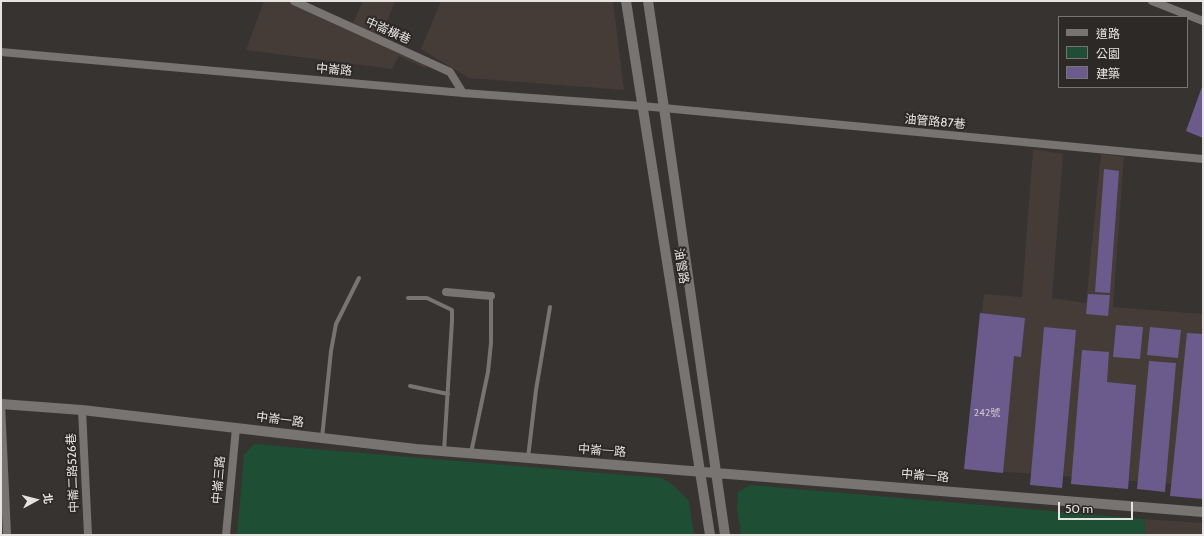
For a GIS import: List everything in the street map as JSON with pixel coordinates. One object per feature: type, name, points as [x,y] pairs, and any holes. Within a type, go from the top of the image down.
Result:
[{"type":"street","name":"中崙橫巷","points":[[294,1],[450,72],[463,93]]},
{"type":"street","name":"油管路","points":[[626,1],[710,535]]},
{"type":"street","name":"油管路","points":[[648,1],[725,535]]},
{"type":"street","points":[[1152,1],[1203,21]]},
{"type":"street","name":"中崙路","points":[[1,52],[463,93],[664,108]]},
{"type":"street","name":"油管路87巷","points":[[664,108],[1203,159]]},
{"type":"street","points":[[446,292],[491,296]]},
{"type":"street","points":[[1,404],[7,535]]},
{"type":"street","name":"中崙一路","points":[[1,404],[82,410],[444,452],[715,472],[1203,512]]},
{"type":"street","name":"中崙二路526巷","points":[[82,410],[88,535]]},
{"type":"street","name":"中崙三路","points":[[226,535],[236,428]]},
{"type":"lane","points":[[322,438],[331,351],[336,324],[359,278]]},
{"type":"lane","points":[[471,454],[488,372],[491,343],[491,296]]},
{"type":"lane","points":[[408,298],[427,298],[452,310],[444,452]]},
{"type":"lane","points":[[528,458],[536,390],[550,307]]},
{"type":"lane","points":[[410,386],[448,394]]},
{"type":"shaded area","points":[[264,1],[299,1],[353,23],[363,1],[395,1],[381,36],[430,58],[425,68],[399,56],[392,69],[246,50]]},
{"type":"shaded area","points":[[441,1],[613,1],[624,90],[469,78],[421,49]]},
{"type":"shaded area","points":[[1033,149],[1063,154],[1052,298],[1086,303],[1101,154],[1124,157],[1113,307],[1203,314],[1203,486],[964,469],[984,294],[1022,297]]},
{"type":"shaded area","points":[[1144,519],[1203,523],[1203,535],[1146,535]]},
{"type":"green space","points":[[254,444],[662,478],[673,485],[689,501],[694,535],[237,535],[244,455]]},
{"type":"green space","points":[[750,485],[1144,519],[1146,535],[741,535],[737,507],[738,492]]},
{"type":"building","points":[[1203,84],[1203,138],[1186,131]]},
{"type":"building","points":[[1104,169],[1119,171],[1110,293],[1095,292]]},
{"type":"building","points":[[1088,294],[1110,295],[1108,316],[1086,314]]},
{"type":"building","points":[[980,313],[1025,318],[1021,357],[1014,356],[1003,473],[964,469]]},
{"type":"building","points":[[1116,325],[1143,327],[1140,359],[1113,357]]},
{"type":"building","points":[[1044,327],[1076,330],[1062,488],[1030,485]]},
{"type":"building","points":[[1150,327],[1181,330],[1178,358],[1147,355]]},
{"type":"building","points":[[1187,333],[1203,334],[1203,499],[1170,496]]},
{"type":"building","points":[[1082,350],[1109,352],[1107,382],[1136,385],[1128,489],[1071,484]]},
{"type":"building","points":[[1149,361],[1176,363],[1165,492],[1137,489]]}]
